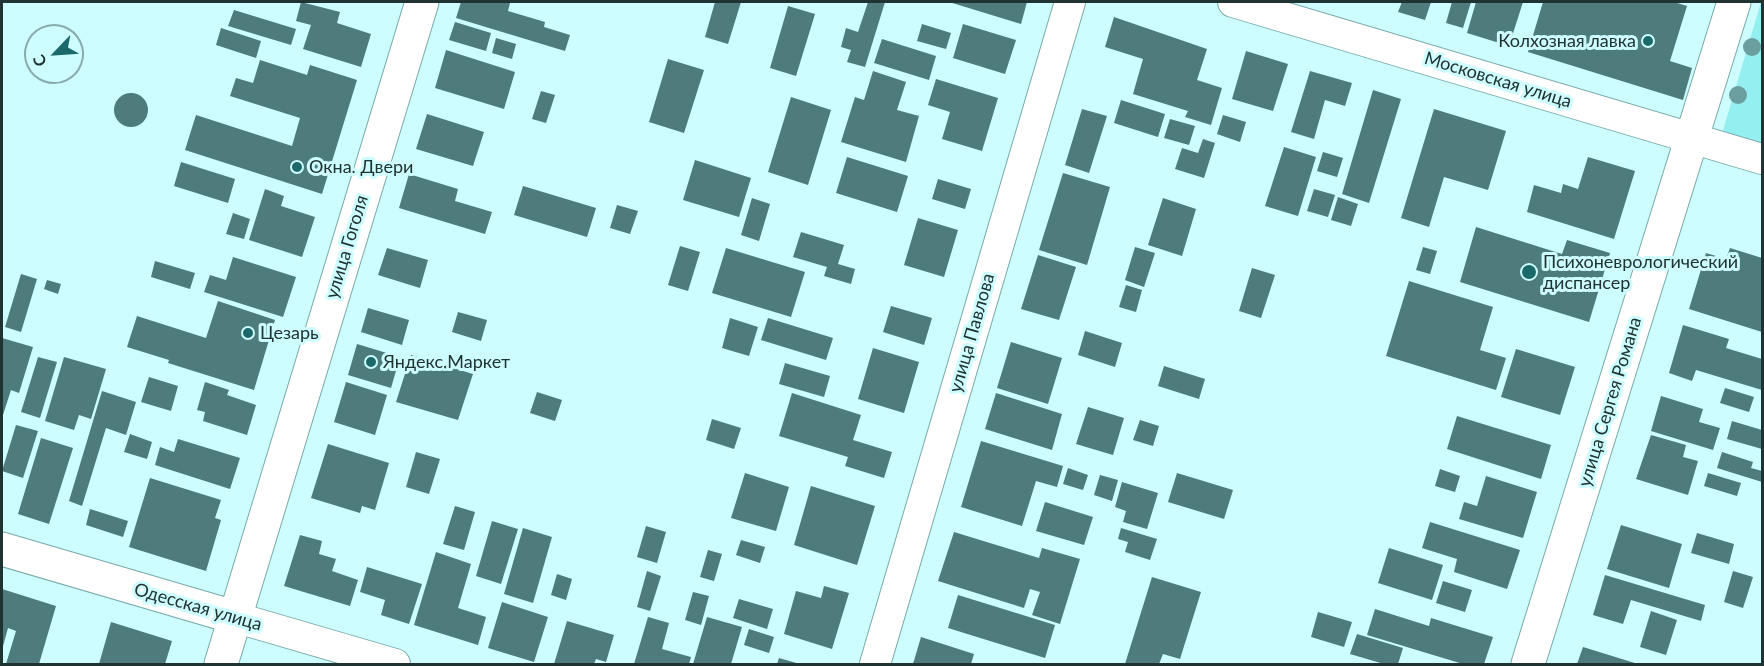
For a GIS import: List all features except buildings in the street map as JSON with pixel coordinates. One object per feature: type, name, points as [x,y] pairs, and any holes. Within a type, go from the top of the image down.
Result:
[{"type":"street","name":"улица Гоголя","points":[[220,664],[422,2]]},
{"type":"street","name":"улица Павлова","points":[[875,664],[1070,2]]},
{"type":"street","name":"Московская улица","points":[[1233,2],[1762,159]]},
{"type":"street","name":"улица Сергея Романа","points":[[1528,664],[1734,2]]},
{"type":"street","name":"Одесская улица","points":[[2,549],[395,664]]},
{"type":"shaded area","points":[[1762,2],[1762,146],[1722,134]]},
{"type":"place","name":"Колхозная лавка","points":[[1648,41]]},
{"type":"place","name":"Окна. Двери","points":[[297,167]]},
{"type":"place","name":"Психоневрологический диспансер","points":[[1529,272]]},
{"type":"place","name":"Цезарь","points":[[248,333]]},
{"type":"place","name":"Яндекс.Маркет","points":[[371,362]]}]
